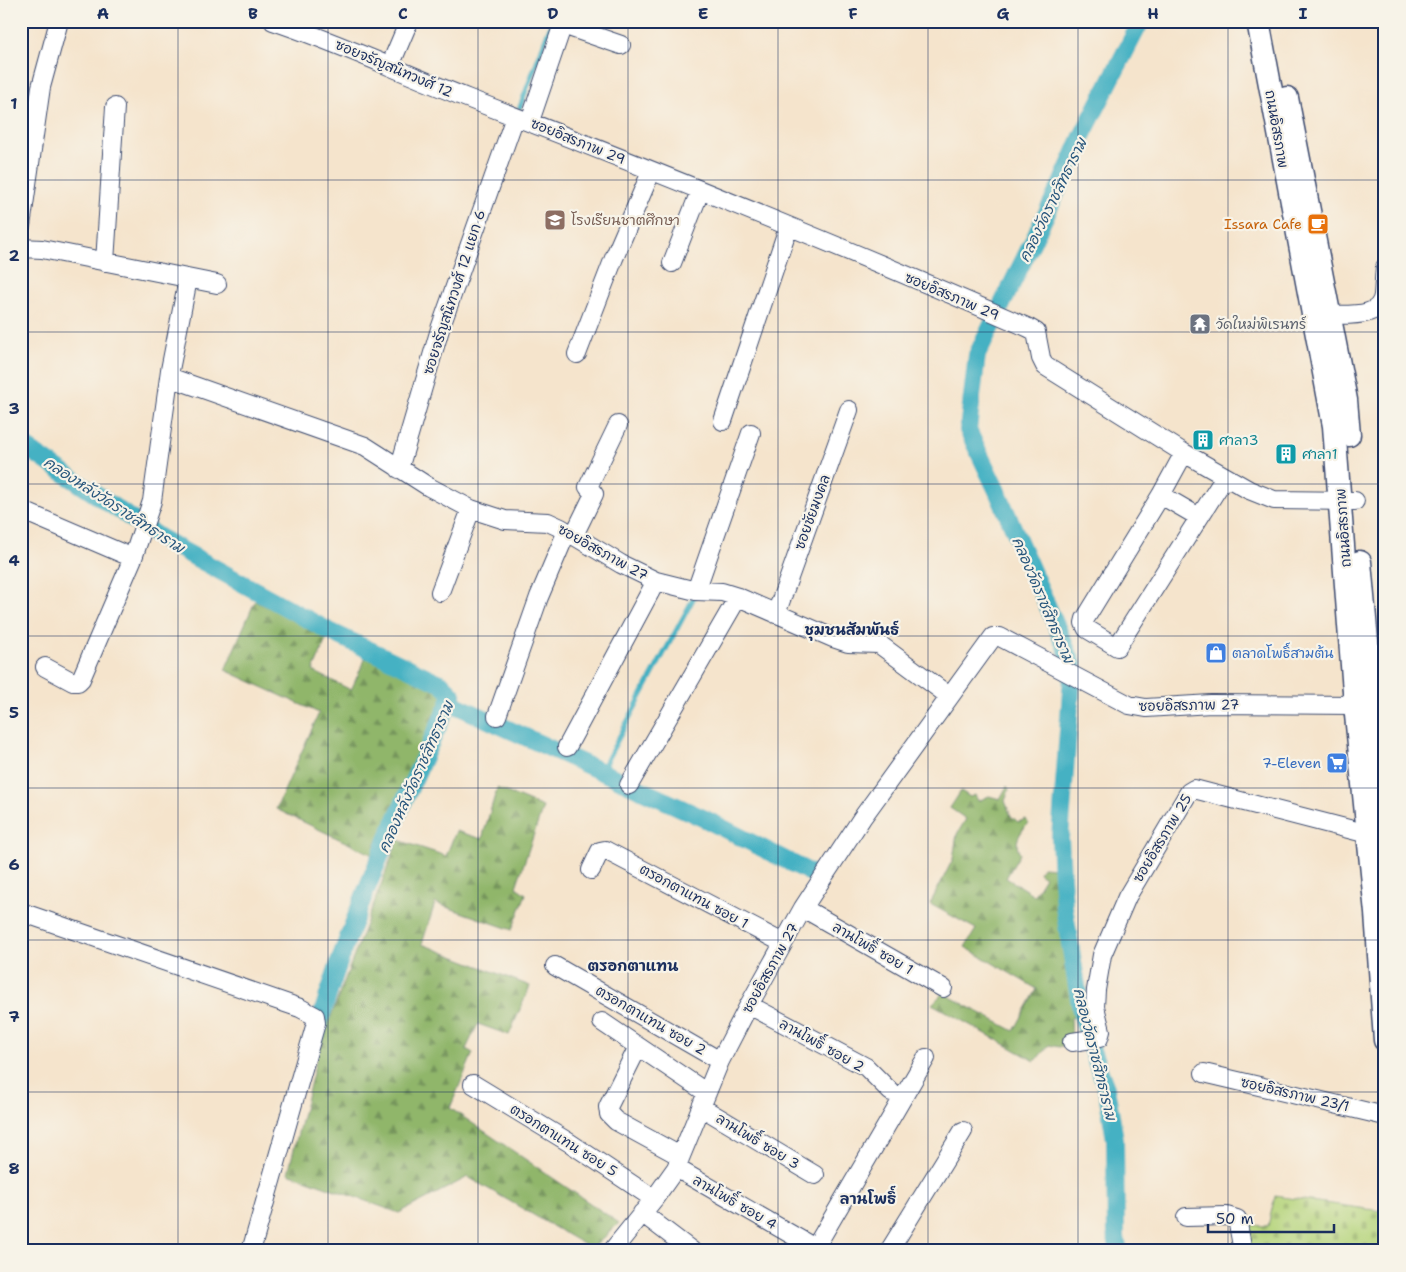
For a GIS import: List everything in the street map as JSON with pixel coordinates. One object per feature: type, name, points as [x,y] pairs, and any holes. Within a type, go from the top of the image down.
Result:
[{"type":"main road","name":"ถนนอิสรภาพ","points":[[1258,21],[1348,501],[1355,705],[1373,735],[1368,834],[1381,930],[1385,1040]]},
{"type":"main road","points":[[1272,21],[1346,400],[1348,501],[1385,848]]},
{"type":"street","points":[[21,226],[41,87],[59,21]]},
{"type":"street","name":"ซอยจรัญสนิทวงศ์ 12","points":[[273,21],[320,29],[390,66],[522,119]]},
{"type":"street","points":[[390,66],[409,21]]},
{"type":"street","points":[[563,23],[620,46]]},
{"type":"street","name":"ซอยจรัญสนิทวงศ์ 12 แยก 6","points":[[399,469],[440,330],[522,119],[563,23]]},
{"type":"street","points":[[105,262],[115,107]]},
{"type":"street","name":"ซอยอิสรภาพ 29","points":[[522,119],[980,307],[1036,332],[1041,358],[1051,370],[1184,453],[1249,490],[1274,500],[1348,501]]},
{"type":"street","points":[[577,354],[614,258],[651,172]]},
{"type":"street","points":[[672,263],[700,191]]},
{"type":"street","points":[[723,421],[788,228]]},
{"type":"street","points":[[21,248],[218,284]]},
{"type":"street","points":[[1329,316],[1371,313],[1379,306],[1383,296],[1385,266]]},
{"type":"street","points":[[45,667],[73,682],[78,682],[81,679],[133,558],[149,511],[169,378],[188,279]]},
{"type":"street","name":"ซอยอิสรภาพ 27","points":[[169,378],[365,446],[399,469],[471,509],[505,520],[548,522],[621,564],[656,581],[696,591],[722,592],[738,597],[848,643],[879,644],[949,696]]},
{"type":"street","name":"ซอยชัยมงคล","points":[[776,614],[849,410]]},
{"type":"street","points":[[497,716],[539,597],[570,533],[594,494],[588,487],[618,425]]},
{"type":"street","points":[[696,591],[751,434]]},
{"type":"street","points":[[1184,453],[1161,495],[1085,619],[1084,623],[1087,629],[1117,647],[1225,477]]},
{"type":"street","points":[[1161,495],[1199,517]]},
{"type":"street","points":[[440,592],[471,509]]},
{"type":"street","points":[[21,510],[133,558]]},
{"type":"street","points":[[567,747],[656,581]]},
{"type":"street","points":[[629,785],[738,597]]},
{"type":"street","name":"ซอยอิสรภาพ 27","points":[[612,1251],[654,1199],[678,1162],[720,1061],[803,908],[862,818],[993,637],[1000,637],[1129,705],[1146,708],[1211,704],[1355,705]]},
{"type":"street","name":"ซอยอิสรภาพ 25","points":[[1072,1042],[1098,1036],[1095,1007],[1097,974],[1102,954],[1131,890],[1189,792],[1194,789],[1368,834]]},
{"type":"street","name":"ตรอกตาแทน ซอย 1","points":[[591,870],[600,851],[605,850],[783,943]]},
{"type":"street","name":"ลานโพธิ์ ซอย 1","points":[[803,908],[943,988]]},
{"type":"street","points":[[21,912],[300,1008],[315,1016],[316,1023],[250,1251]]},
{"type":"street","name":"ตรอกตาแทน ซอย 2","points":[[555,966],[720,1061]]},
{"type":"street","name":"ลานโพธิ์ ซอย 2","points":[[749,1005],[866,1068],[890,1092]]},
{"type":"street","name":"ลานโพธิ์ ซอย 3","points":[[602,1022],[638,1046],[704,1100],[815,1175]]},
{"type":"street","name":"ลานโพธิ์ ซอย 4","points":[[638,1046],[608,1107],[609,1114],[616,1121],[678,1162],[818,1249]]},
{"type":"street","points":[[818,1249],[926,1058]]},
{"type":"street","name":"ซอยอิสรภาพ 23/1","points":[[1204,1073],[1385,1116]]},
{"type":"street","name":"ตรอกตาแทน ซอย 5","points":[[473,1084],[570,1143],[654,1199]]},
{"type":"street","points":[[889,1251],[963,1131]]},
{"type":"street","points":[[642,1213],[692,1251]]},
{"type":"street","points":[[1186,1217],[1227,1216],[1236,1218],[1243,1251]]},
{"type":"green space","points":[[255,601],[328,635],[313,671],[351,690],[367,655],[446,694],[375,856],[276,809],[319,713],[225,670]]},
{"type":"green space","points":[[1007,786],[1009,790],[1005,801],[1011,816],[1018,822],[1026,819],[1028,823],[1017,841],[1020,854],[1006,878],[1034,895],[1045,877],[1039,873],[1042,867],[1054,868],[1076,1016],[1071,1018],[1072,1042],[1059,1047],[1049,1045],[1035,1061],[932,1004],[943,993],[1014,1031],[1037,989],[965,947],[976,929],[930,904],[953,859],[957,834],[966,819],[950,808],[961,791],[970,797],[975,795],[978,801],[989,796],[1000,799]]},
{"type":"green space","points":[[497,788],[543,807],[516,887],[526,894],[512,930],[435,903],[422,944],[530,986],[509,1035],[478,1024],[466,1049],[473,1053],[450,1108],[619,1223],[592,1249],[468,1177],[399,1213],[288,1173],[320,1045],[398,840],[446,856],[456,831],[482,839]]},
{"type":"green space","points":[[1275,1196],[1381,1211],[1384,1251],[1250,1251],[1247,1225],[1268,1226]]},
{"type":"waterway","points":[[520,107],[552,21]]},
{"type":"waterway","name":"คลองวัดราชสิทธาราม","points":[[1119,1251],[1116,1238],[1115,1139],[1106,1088],[1092,1051],[1081,1011],[1064,907],[1060,838],[1073,664],[968,430],[977,355],[1060,186],[1083,134],[1141,21]]},
{"type":"waterway","name":"คลองหลังวัดราชสิทธาราม","points":[[21,444],[160,538],[329,631],[442,684],[453,695],[414,778],[361,904],[344,947],[316,1034]]},
{"type":"waterway","points":[[601,771],[693,599]]},
{"type":"waterway","points":[[449,702],[705,819],[815,875]]},
{"type":"place","name":"โรงเรียนชาตศึกษา","points":[[555,220]]},
{"type":"place","name":"Issara Cafe","points":[[1318,224]]},
{"type":"place","name":"วัดใหม่พิเรนทร์","points":[[1200,324]]},
{"type":"place","name":"ศาลา3","points":[[1203,440]]},
{"type":"place","name":"ศาลา1","points":[[1286,454]]},
{"type":"place","name":"ตลาดโพธิ์สามต้น","points":[[1216,653]]},
{"type":"place","name":"7-Eleven","points":[[1337,763]]},
{"type":"district","name":"ชุมชนสัมพันธ์","points":[[852,630]]},
{"type":"district","name":"ตรอกตาแทน","points":[[633,966]]},
{"type":"district","name":"ลานโพธิ์","points":[[868,1199]]}]
